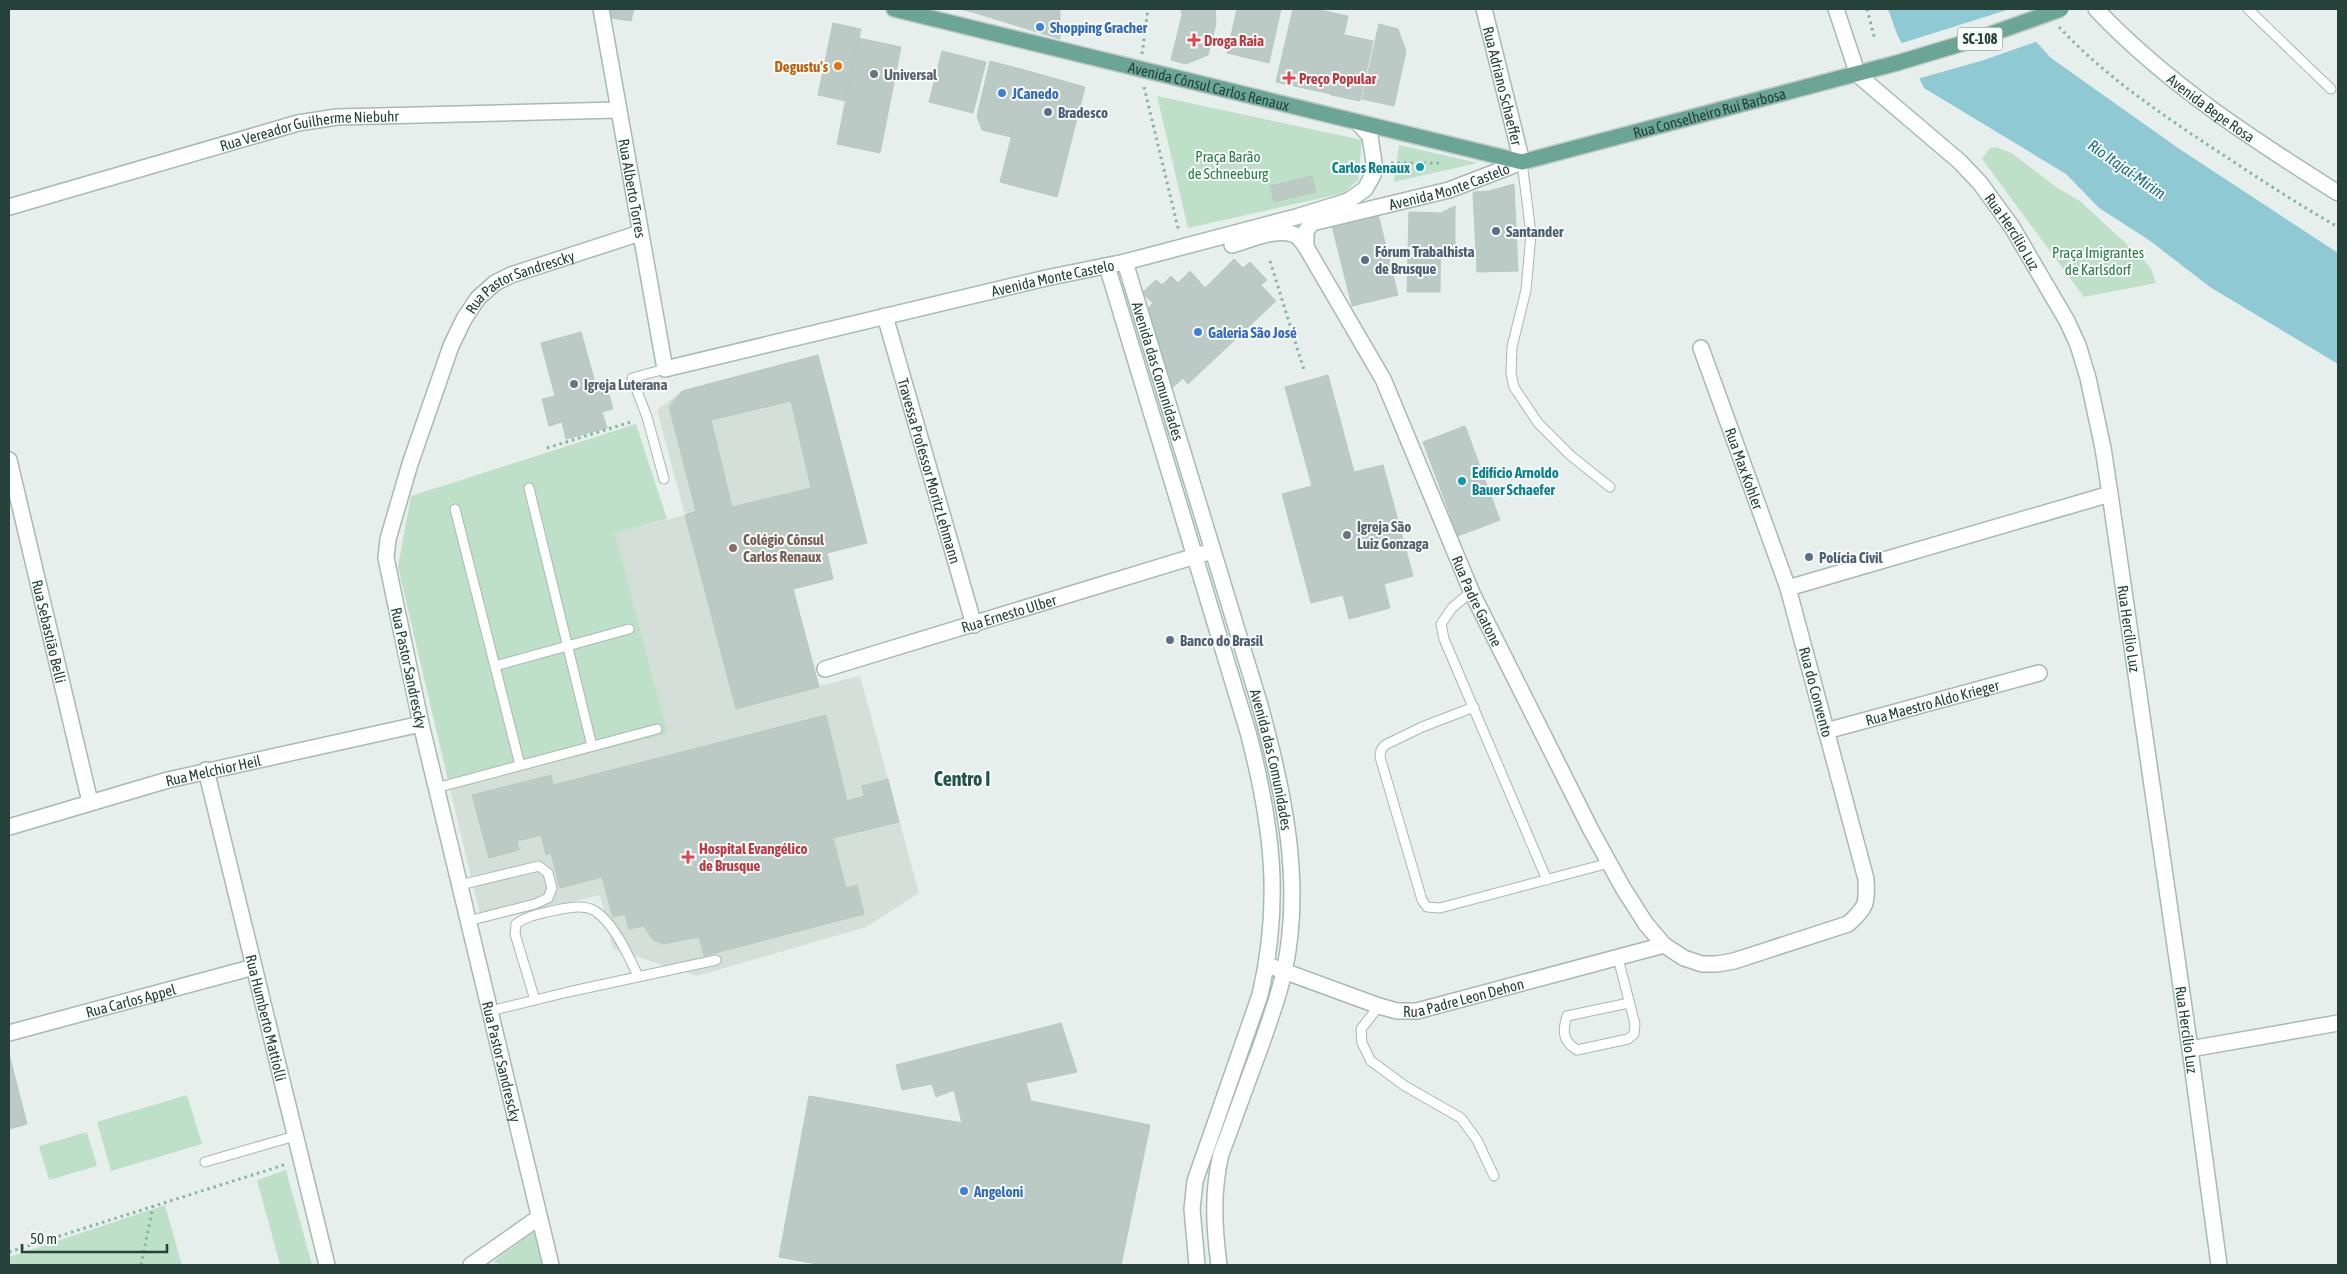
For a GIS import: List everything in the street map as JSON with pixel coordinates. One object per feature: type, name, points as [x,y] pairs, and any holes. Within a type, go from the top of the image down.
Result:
[{"type":"main road","name":"Avenida Cônsul Carlos Renaux","points":[[894,9],[1522,162]]},
{"type":"main road","name":"Rua Conselheiro Rui Barbosa","points":[[1522,162],[1858,75],[2057,15]]},
{"type":"street","name":"Rua Alberto Torres","points":[[601,9],[665,369]]},
{"type":"street","name":"Rua Adriano Schaeffer","points":[[1484,9],[1522,162]]},
{"type":"street","points":[[1836,9],[1858,75]]},
{"type":"street","name":"Avenida Bepe Rosa","points":[[2096,9],[2150,62],[2207,107],[2338,193]]},
{"type":"street","name":"Rua Hercílio Luz","points":[[1858,75],[1959,161],[1985,189],[2012,227],[2067,321],[2078,346],[2095,409],[2110,494],[2190,1049],[2219,1265]]},
{"type":"street","name":"Rua Vereador Guilherme Niebuhr","points":[[9,206],[290,126],[337,117],[618,110]]},
{"type":"street","name":"Avenida Monte Castelo","points":[[665,369],[1046,278],[1125,262],[1348,201],[1365,189],[1373,175],[1374,163],[1370,136],[1358,122]]},
{"type":"street","name":"Avenida Monte Castelo","points":[[1306,247],[1306,231],[1312,223],[1449,190],[1522,162]]},
{"type":"street","name":"Rua Pastor Sandrescky","points":[[551,1265],[538,1218],[421,724],[388,574],[387,548],[410,464],[451,346],[464,319],[478,298],[495,283],[530,267],[640,233]]},
{"type":"street","points":[[1187,246],[1222,247],[1274,234],[1289,233],[1298,237],[1306,247]]},
{"type":"street","name":"Rua Padre Gatone","points":[[1306,247],[1383,379],[1472,591],[1609,863],[1646,924],[1664,945]]},
{"type":"street","name":"Avenida das Comunidades","points":[[1125,262],[1267,729],[1276,764],[1289,843],[1291,915],[1285,971],[1276,1004],[1221,1154],[1216,1178],[1214,1204],[1219,1265]]},
{"type":"street","name":"Avenida das Comunidades","points":[[1107,266],[1248,732],[1266,806],[1271,844],[1272,909],[1267,965],[1260,995],[1195,1181],[1192,1208],[1197,1265]]},
{"type":"street","points":[[1120,307],[1136,302]]},
{"type":"street","name":"Travessa Professor Moritz Lehmann","points":[[885,316],[974,625]]},
{"type":"street","name":"Rua Max Kohler","points":[[1702,348],[1788,588]]},
{"type":"street","points":[[1147,396],[1163,391]]},
{"type":"street","name":"Rua Sebastião Belli","points":[[9,460],[90,802]]},
{"type":"street","points":[[1788,588],[2110,494]]},
{"type":"street","name":"Rua Ernesto Ulber","points":[[825,669],[1212,552]]},
{"type":"street","name":"Rua do Convento","points":[[1664,945],[1684,958],[1702,964],[1734,961],[1848,924],[1862,911],[1867,901],[1866,880],[1788,588]]},
{"type":"street","name":"Rua Maestro Aldo Krieger","points":[[1826,731],[2039,673]]},
{"type":"street","name":"Rua Melchior Heil","points":[[9,827],[90,802],[206,770],[421,724]]},
{"type":"street","points":[[1248,732],[1267,729]]},
{"type":"street","points":[[1257,768],[1276,764]]},
{"type":"street","name":"Rua Humberto Mattiolli","points":[[206,770],[326,1265]]},
{"type":"street","points":[[1271,844],[1289,843]]},
{"type":"street","name":"Rua Padre Leon Dehon","points":[[1267,965],[1379,1006],[1398,1011],[1417,1011],[1664,945]]},
{"type":"street","name":"Rua Carlos Appel","points":[[9,1033],[254,967]]},
{"type":"street","points":[[2190,1049],[2338,1023]]},
{"type":"street","points":[[471,1265],[538,1218]]},
{"type":"lane","points":[[2248,9],[2330,89]]},
{"type":"lane","points":[[1522,162],[1531,234],[1526,290],[1512,347],[1511,373],[1514,387],[1538,422],[1570,455],[1610,487]]},
{"type":"lane","points":[[664,479],[647,417],[632,378],[665,369]]},
{"type":"lane","points":[[529,488],[569,645],[592,746]]},
{"type":"lane","points":[[455,509],[520,764]]},
{"type":"lane","points":[[1472,591],[1452,608],[1441,624],[1444,639],[1547,880]]},
{"type":"lane","points":[[495,666],[629,629]]},
{"type":"lane","points":[[1474,707],[1422,727],[1385,745],[1380,750],[1380,757],[1422,900],[1427,907],[1440,908],[1609,863]]},
{"type":"lane","points":[[436,788],[520,764],[657,729]]},
{"type":"lane","points":[[460,886],[539,866],[548,873],[552,888],[548,898],[535,904],[468,921]]},
{"type":"lane","points":[[535,1000],[514,934],[516,924],[523,918],[578,907],[594,911],[610,927],[624,948],[638,976]]},
{"type":"lane","points":[[1618,958],[1630,1004],[1635,1024],[1634,1034],[1628,1039],[1577,1050],[1567,1044],[1562,1031],[1567,1016],[1630,1004]]},
{"type":"lane","points":[[490,1011],[638,976],[716,960]]},
{"type":"lane","points":[[1379,1006],[1361,1029],[1362,1043],[1371,1062],[1405,1086],[1462,1118],[1477,1140],[1494,1176]]},
{"type":"lane","points":[[205,1162],[295,1136]]},
{"type":"path","points":[[1148,9],[1140,69],[1187,246]]},
{"type":"path","points":[[1867,9],[1876,40]]},
{"type":"path","points":[[2057,15],[2085,55],[2133,94],[2277,192],[2338,227]]},
{"type":"path","points":[[1374,163],[1440,163]]},
{"type":"path","points":[[1270,261],[1304,370]]},
{"type":"path","points":[[547,448],[647,417]]},
{"type":"path","points":[[9,1252],[301,1160]]},
{"type":"path","points":[[140,1265],[153,1206]]},
{"type":"shaded area","points":[[818,355],[867,543],[827,553],[833,579],[793,589],[819,686],[860,676],[919,893],[866,927],[697,976],[613,949],[600,895],[482,923],[450,789],[668,734],[615,533],[685,515],[657,410],[682,391]]},
{"type":"green space","name":"Praça Barão de Schneeburg","points":[[1157,96],[1362,140],[1358,180],[1344,193],[1188,228]]},
{"type":"green space","points":[[1399,145],[1478,163],[1394,182]]},
{"type":"green space","name":"Praça Imigrantes de Karlsdorf","points":[[1996,147],[2013,154],[2056,187],[2080,201],[2143,259],[2151,269],[2156,283],[2084,297],[1982,159],[1990,148]]},
{"type":"green space","points":[[636,424],[667,519],[615,533],[668,734],[450,789],[398,567],[411,496]]},
{"type":"green space","points":[[187,1095],[202,1144],[111,1171],[97,1122]]},
{"type":"green space","points":[[87,1132],[97,1166],[49,1180],[39,1146]]},
{"type":"green space","points":[[286,1170],[312,1265],[280,1265],[257,1180]]},
{"type":"green space","points":[[165,1205],[182,1265],[9,1265],[9,1257]]},
{"type":"green space","points":[[534,1231],[543,1265],[503,1265],[493,1262]]},
{"type":"water","name":"Rio Itajaí-Mirim","points":[[1888,9],[2006,9],[2051,58],[2178,148],[2338,253],[2338,364],[2210,287],[2149,240],[2099,208],[2066,174],[1924,88],[1897,34]]},
{"type":"pier","points":[[2010,9],[2038,41],[1984,60],[1917,79],[1899,44]]},
{"type":"building","points":[[604,9],[634,9],[631,21],[606,17]]},
{"type":"building","points":[[961,9],[983,9],[982,15]]},
{"type":"building","name":"Shopping Gracher","points":[[983,9],[1060,9],[1060,39],[982,15]]},
{"type":"building","name":"Droga Raia","points":[[1181,9],[1215,9],[1216,24],[1208,55],[1186,64],[1171,60],[1182,15]]},
{"type":"building","points":[[1237,9],[1281,9],[1269,63],[1227,53]]},
{"type":"building","points":[[1293,9],[1315,9],[1348,16],[1331,94],[1276,82]]},
{"type":"building","name":"Degustu's","points":[[833,23],[861,29],[846,101],[818,95]]},
{"type":"building","points":[[1379,24],[1398,29],[1406,51],[1394,106],[1362,99]]},
{"type":"building","points":[[1345,35],[1373,41],[1360,101],[1331,95]]},
{"type":"building","name":"Universal","points":[[858,38],[901,47],[880,153],[837,144]]},
{"type":"building","points":[[942,51],[986,62],[973,113],[929,102]]},
{"type":"building","name":"JCanedo","points":[[990,61],[1028,71],[1011,137],[982,130],[977,116]]},
{"type":"building","name":"Bradesco","points":[[1028,71],[1085,87],[1057,197],[1000,182]]},
{"type":"building","points":[[1312,176],[1316,192],[1274,202],[1270,186]]},
{"type":"building","name":"Santander","points":[[1514,184],[1518,271],[1477,272],[1473,192],[1489,191]]},
{"type":"building","points":[[1455,206],[1455,258],[1441,258],[1441,213]]},
{"type":"building","points":[[1409,212],[1441,213],[1440,292],[1407,292]]},
{"type":"building","name":"Fórum Trabalhista de Brusque","points":[[1378,214],[1398,295],[1352,306],[1332,226]]},
{"type":"building","name":"Galeria São José","points":[[1234,259],[1243,268],[1250,262],[1267,280],[1261,285],[1276,301],[1188,384],[1183,378],[1168,392],[1146,310],[1153,303],[1142,293],[1156,280],[1162,285],[1171,276],[1178,283],[1190,271],[1205,288]]},
{"type":"building","name":"Igreja Luterana","points":[[581,332],[596,386],[606,383],[613,409],[602,412],[607,428],[566,439],[562,422],[549,426],[542,399],[555,396],[541,343]]},
{"type":"building","name":"Colégio Cônsul Carlos Renaux","points":[[818,355],[867,543],[827,553],[833,579],[793,589],[819,687],[736,709],[685,515],[696,511],[669,407],[682,391]],"holes":[[[791,401],[811,488],[732,507],[711,420]]]},
{"type":"building","name":"Igreja São Luiz Gonzaga","points":[[1328,375],[1354,472],[1383,465],[1413,576],[1384,584],[1390,608],[1349,619],[1343,595],[1311,603],[1282,494],[1312,486],[1285,387]]},
{"type":"building","name":"Edifício Arnoldo Bauer Schaefer","points":[[1465,426],[1500,520],[1458,536],[1423,442]]},
{"type":"building","name":"Hospital Evangélico de Brusque","points":[[826,715],[847,801],[864,796],[862,786],[888,779],[899,822],[833,838],[846,888],[857,885],[864,914],[704,956],[699,937],[663,944],[653,940],[644,926],[629,929],[625,914],[613,917],[602,877],[560,888],[551,853],[546,855],[541,835],[517,841],[519,850],[489,858],[472,795],[551,775],[553,785]]},
{"type":"building","name":"Angeloni","points":[[1061,1023],[1077,1072],[1026,1083],[1031,1101],[1150,1125],[1121,1265],[822,1265],[779,1257],[809,1096],[962,1123],[954,1090],[936,1097],[932,1084],[902,1090],[896,1065]]},
{"type":"building","points":[[9,1054],[27,1124],[9,1129]]},
{"type":"place","name":"Shopping Gracher","points":[[1040,27]]},
{"type":"place","name":"Droga Raia","points":[[1194,40]]},
{"type":"place","name":"Degustu's","points":[[838,66]]},
{"type":"place","name":"Universal","points":[[874,74]]},
{"type":"place","name":"Preço Popular","points":[[1289,78]]},
{"type":"place","name":"JCanedo","points":[[1002,93]]},
{"type":"place","name":"Bradesco","points":[[1048,112]]},
{"type":"place","name":"Carlos Renaux","points":[[1420,167]]},
{"type":"place","name":"Santander","points":[[1496,231]]},
{"type":"place","name":"Fórum Trabalhista de Brusque","points":[[1365,260]]},
{"type":"place","name":"Galeria São José","points":[[1198,332]]},
{"type":"place","name":"Igreja Luterana","points":[[574,384]]},
{"type":"place","name":"Edifício Arnoldo Bauer Schaefer","points":[[1462,481]]},
{"type":"place","name":"Igreja São Luiz Gonzaga","points":[[1347,535]]},
{"type":"place","name":"Colégio Cônsul Carlos Renaux","points":[[733,548]]},
{"type":"place","name":"Polícia Civil","points":[[1809,557]]},
{"type":"place","name":"Banco do Brasil","points":[[1170,640]]},
{"type":"place","name":"Hospital Evangélico de Brusque","points":[[688,857]]},
{"type":"place","name":"Angeloni","points":[[964,1191]]},
{"type":"district","name":"Centro I","points":[[962,778]]}]
